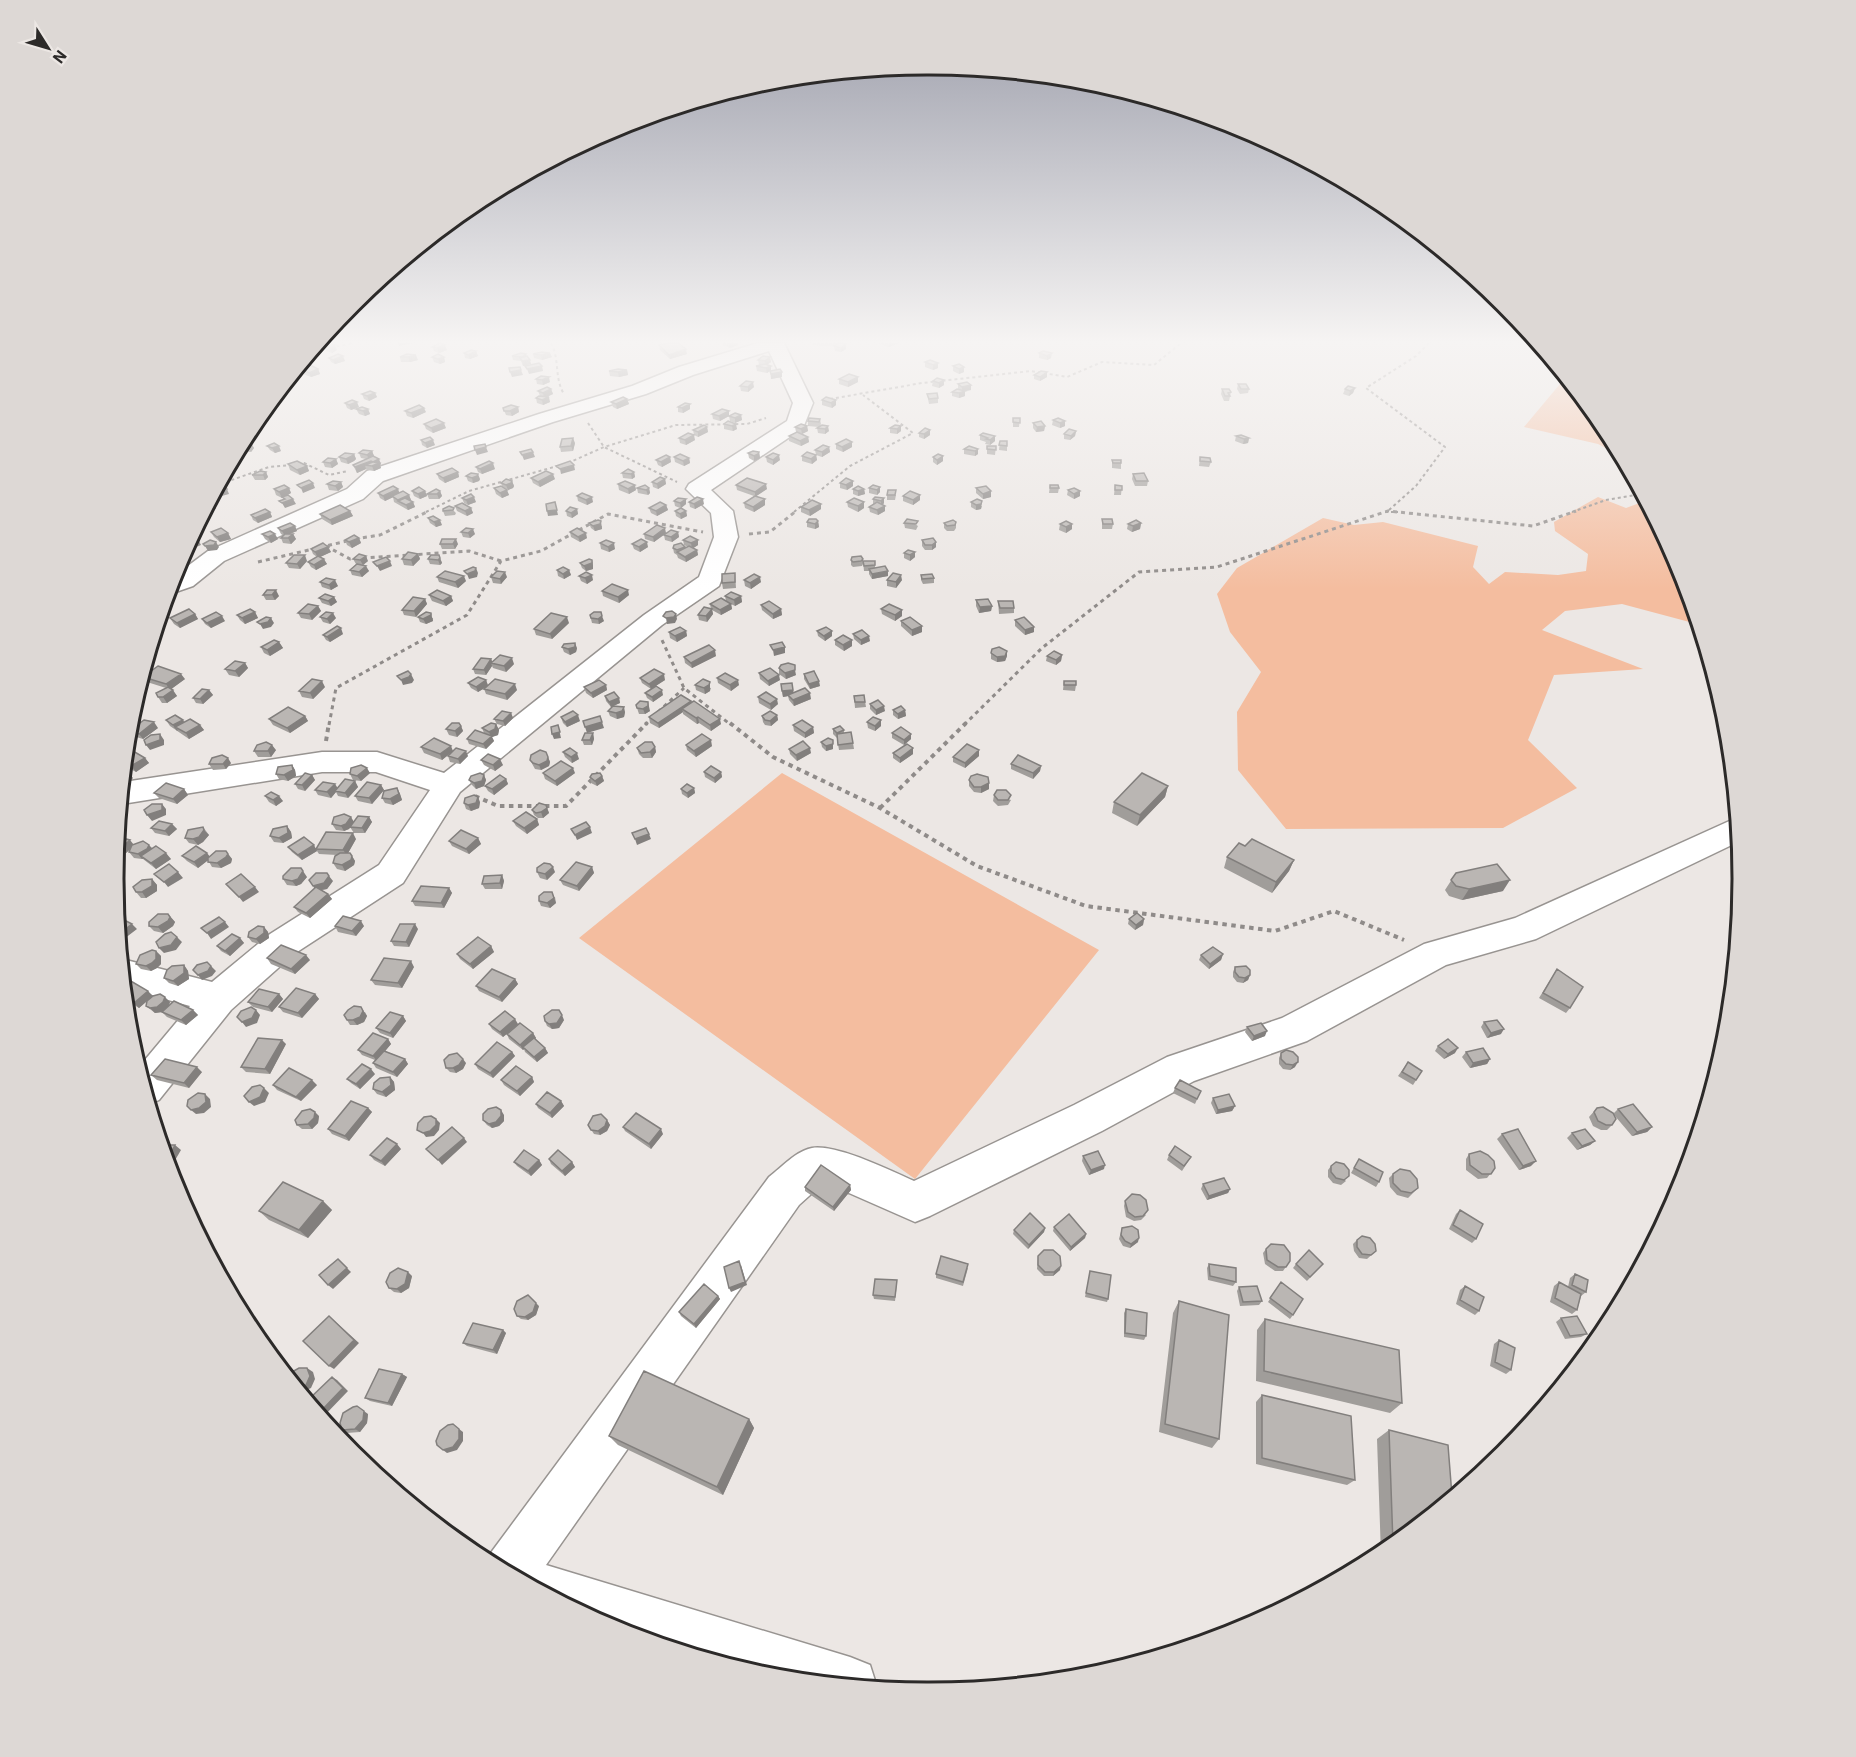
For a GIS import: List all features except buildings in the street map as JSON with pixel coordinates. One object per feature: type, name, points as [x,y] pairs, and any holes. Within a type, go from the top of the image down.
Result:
[{"type":"street","points":[[182,582],[216,556],[355,494],[375,476],[530,425]]},
{"type":"street","points":[[151,1081],[218,999],[282,944],[391,874],[449,785],[653,620],[711,581],[726,537],[722,511],[697,489],[794,425]]},
{"type":"street","points":[[129,792],[322,762],[377,762],[449,785]]},
{"type":"street","points":[[514,1566],[784,1191],[813,1167],[852,1174],[915,1202],[1088,1118],[1181,1069],[1294,1030],[1436,954],[1524,929],[1730,832]]},
{"type":"street","points":[[130,975],[218,999]]},
{"type":"street","points":[[579,1602],[812,1673]]},
{"type":"path","points":[[587,425],[604,447],[662,477],[697,489]]},
{"type":"path","points":[[254,563],[323,545],[380,535],[469,491],[576,460],[604,447],[676,425]]},
{"type":"path","points":[[323,545],[350,559],[469,551],[501,561],[541,551],[608,514],[726,537],[770,532],[850,466],[913,433],[903,425]]},
{"type":"path","points":[[880,808],[1042,648],[1139,572],[1217,567],[1388,511],[1416,486],[1445,447],[1416,425]]},
{"type":"path","points":[[230,480],[269,467],[304,464],[329,475],[351,471],[375,476]]},
{"type":"path","points":[[1388,511],[1533,526],[1606,500],[1634,495]]},
{"type":"path","points":[[322,762],[336,688],[467,615],[501,561]]},
{"type":"path","points":[[653,620],[684,688],[773,757],[880,808],[976,866],[1086,906],[1275,931],[1334,911],[1436,954]]},
{"type":"path","points":[[449,785],[498,806],[566,806],[631,737],[684,688]]},
{"type":"shaded area","points":[[1526,425],[1591,425],[1606,448],[1598,444],[1524,427]]},
{"type":"shaded area","points":[[1598,497],[1626,508],[1638,503],[1670,571],[1690,622],[1622,604],[1565,611],[1542,630],[1643,669],[1554,675],[1528,740],[1577,788],[1503,828],[1286,829],[1238,770],[1237,712],[1261,672],[1230,632],[1217,594],[1237,568],[1323,518],[1354,525],[1383,522],[1478,546],[1473,567],[1489,584],[1505,572],[1558,575],[1586,571],[1588,554],[1555,531],[1554,522]]},
{"type":"shaded area","points":[[782,773],[1099,950],[915,1179],[579,938]]}]
